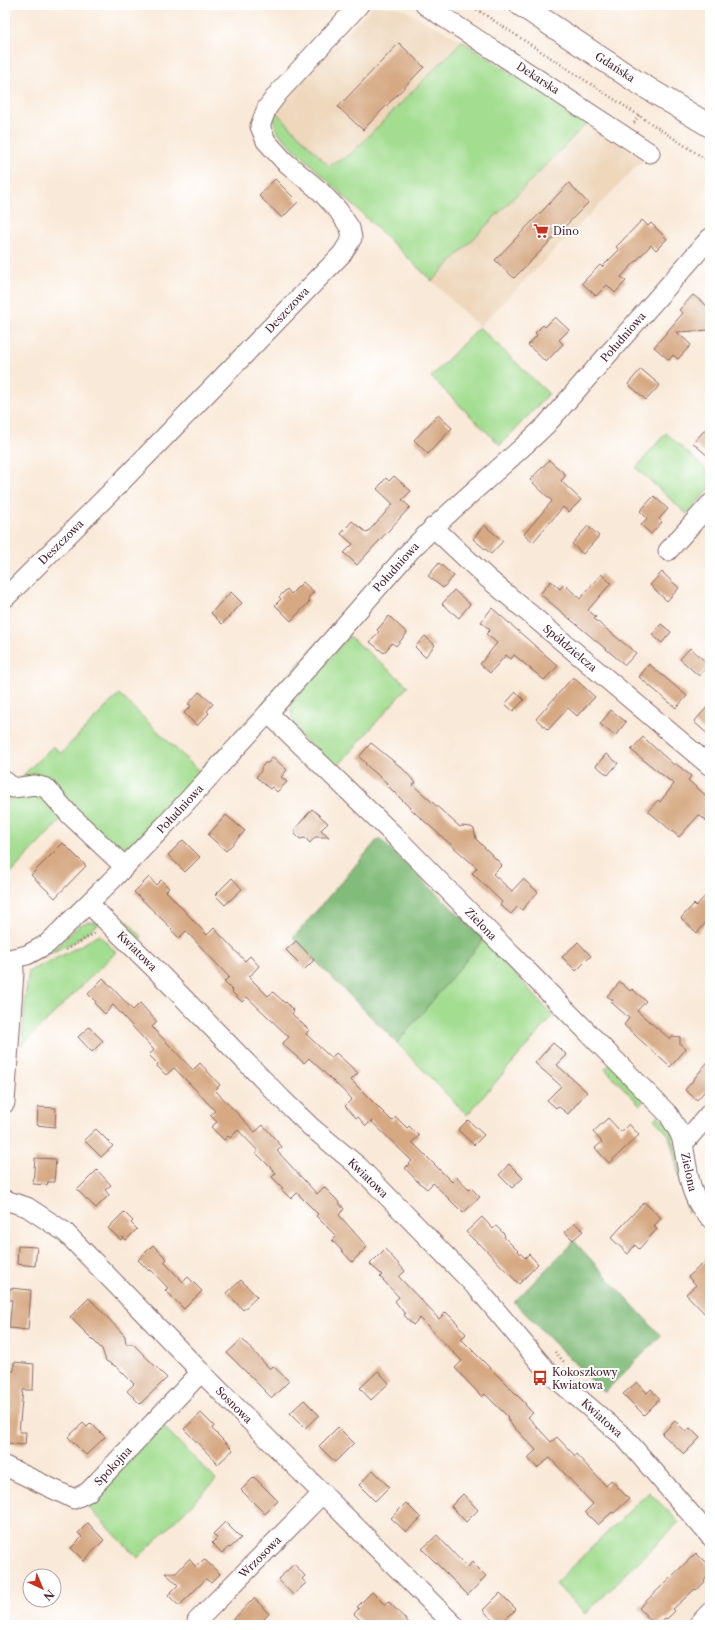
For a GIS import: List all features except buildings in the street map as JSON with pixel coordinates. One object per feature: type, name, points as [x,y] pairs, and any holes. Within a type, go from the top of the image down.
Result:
[{"type":"main road","name":"Gdańska","points":[[521,5],[628,75],[710,126]]},
{"type":"street","name":"Dekarska","points":[[425,5],[650,153]]},
{"type":"street","name":"Deszczowa","points":[[5,598],[342,254],[352,238],[350,228],[338,210],[320,191],[284,161],[266,140],[260,126],[267,108],[279,92],[353,11]]},
{"type":"street","name":"Południowa","points":[[89,904],[126,867],[268,712],[408,552],[433,527],[546,425],[710,238]]},
{"type":"street","points":[[668,551],[710,504]]},
{"type":"street","name":"Spółdzielcza","points":[[433,527],[485,576],[710,766]]},
{"type":"street","name":"Zielona","points":[[268,712],[398,839],[669,1115],[682,1138],[692,1188],[696,1200],[701,1210],[710,1218]]},
{"type":"street","points":[[5,781],[13,788],[35,784],[46,788],[69,814],[126,867]]},
{"type":"street","points":[[5,1103],[14,972],[9,960],[26,955],[47,944],[89,904]]},
{"type":"street","name":"Kwiatowa","points":[[89,904],[156,970],[282,1100],[364,1172],[478,1288],[548,1371],[624,1437],[710,1536]]},
{"type":"street","name":"Zielona","points":[[683,1144],[710,1114]]},
{"type":"street","name":"Sosnowa","points":[[5,1200],[27,1207],[65,1232],[201,1372],[454,1625]]},
{"type":"street","name":"Spokojna","points":[[5,1466],[74,1499],[88,1492],[201,1372]]},
{"type":"street","name":"Wrzosowa","points":[[197,1621],[323,1493]]},
{"type":"street","points":[[698,1625],[710,1612]]},
{"type":"path","points":[[470,5],[710,162]]},
{"type":"shaded area","points":[[374,5],[400,8],[462,41],[351,154],[329,166],[273,109]]},
{"type":"shaded area","points":[[588,122],[644,159],[479,327],[432,281]]},
{"type":"green space","points":[[462,41],[588,122],[432,281],[276,131],[273,109],[329,166],[351,154]]},
{"type":"green space","points":[[479,327],[549,394],[500,445],[431,377]]},
{"type":"green space","points":[[666,433],[710,473],[710,488],[687,514],[636,468]]},
{"type":"green space","points":[[349,636],[408,686],[338,766],[358,786],[355,788],[290,725],[294,721],[292,719],[290,703]]},
{"type":"green space","points":[[322,638],[235,740],[229,740]]},
{"type":"green space","points":[[119,694],[199,771],[220,749],[222,754],[124,859],[39,776],[14,784],[53,746],[61,753]]},
{"type":"green space","points":[[27,793],[43,797],[64,817],[5,879],[5,801],[11,796]]},
{"type":"green space","points":[[379,838],[484,939],[397,1043],[293,938]]},
{"type":"green space","points":[[115,921],[127,921],[142,937],[137,942]]},
{"type":"green space","points":[[87,922],[100,923],[74,942],[26,965],[59,945],[78,926]]},
{"type":"green space","points":[[99,935],[116,952],[22,1045],[25,997],[29,971],[65,954]]},
{"type":"green space","points":[[484,939],[553,1016],[467,1115],[397,1043]]},
{"type":"green space","points":[[612,1062],[647,1098],[640,1105],[605,1069]]},
{"type":"green space","points":[[658,1115],[671,1129],[691,1210],[688,1212],[669,1135],[654,1119]]},
{"type":"green space","points":[[574,1241],[661,1336],[604,1393],[514,1302]]},
{"type":"green space","points":[[162,1425],[216,1480],[138,1558],[84,1503]]},
{"type":"green space","points":[[649,1492],[679,1522],[585,1614],[555,1583]]},
{"type":"place","name":"Dino","points":[[541,231]]},
{"type":"place","name":"Kokoszkowy Kwiatowa","points":[[540,1378]]}]
